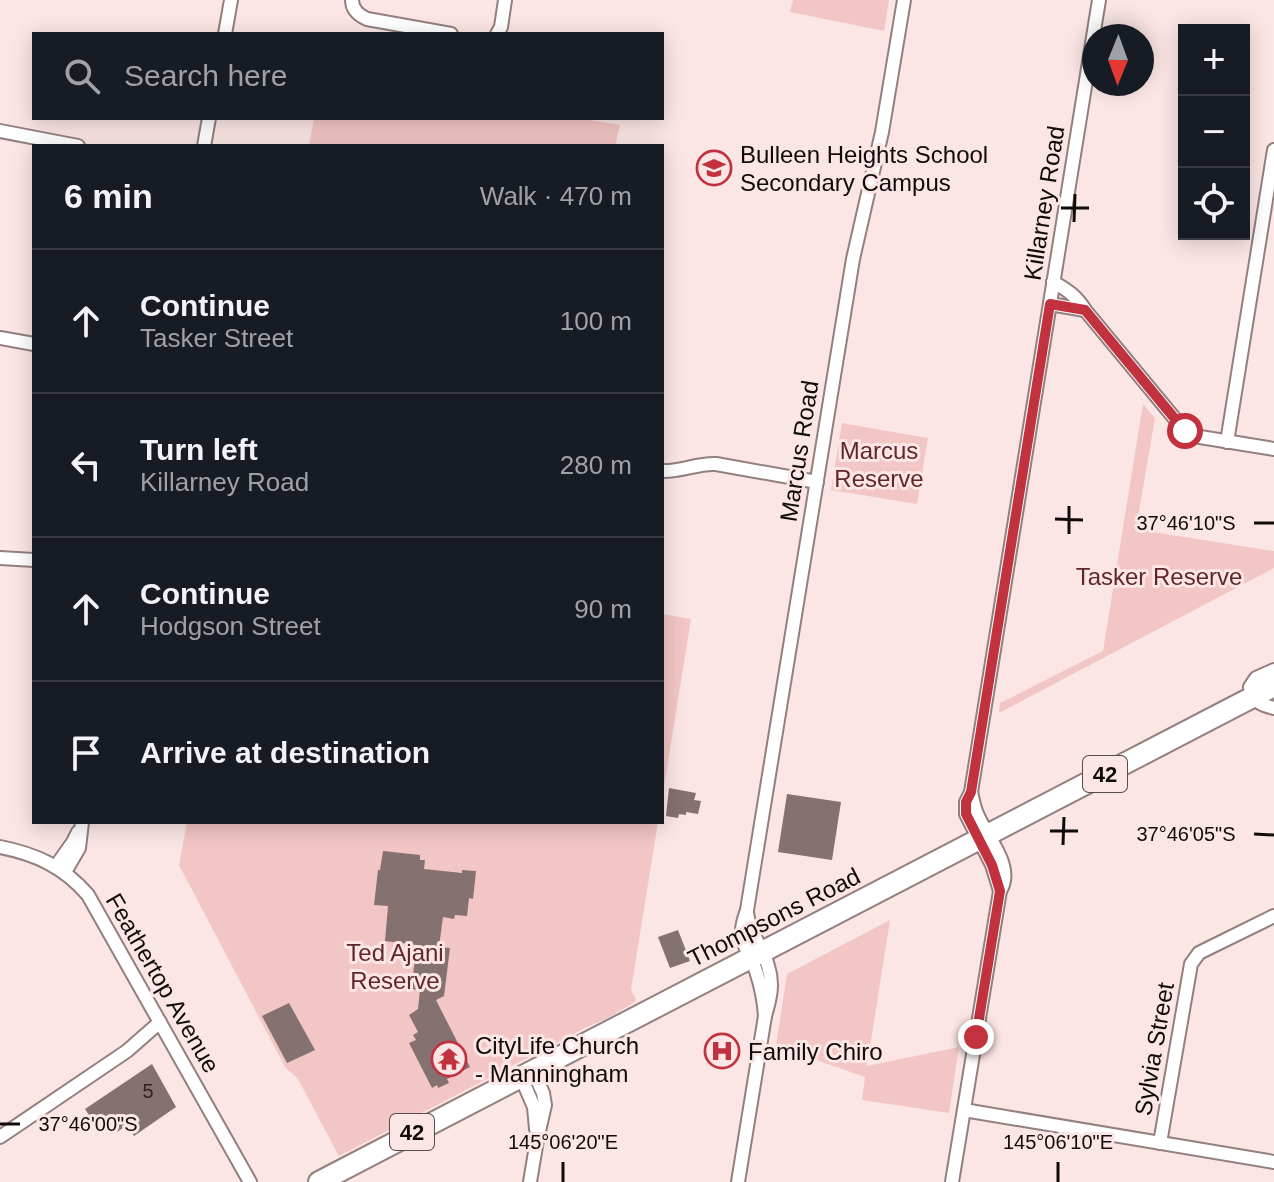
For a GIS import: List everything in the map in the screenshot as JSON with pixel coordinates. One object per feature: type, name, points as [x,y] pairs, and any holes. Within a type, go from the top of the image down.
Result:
[{"type":"main road","name":"Thompsons Road","points":[[319,1182],[530,1080],[1266,702],[1274,686]]},
{"type":"main road","name":"Thompsons Road","points":[[347,1182],[530,1080]]},
{"type":"street","points":[[225,32],[231,0]]},
{"type":"street","points":[[352,0],[355,10],[367,19],[440,32]]},
{"type":"street","points":[[498,32],[505,0]]},
{"type":"street","name":"Marcus Road","points":[[738,1182],[765,1016],[759,961],[747,910],[855,244],[882,132],[904,0]]},
{"type":"street","name":"Killarney Road","points":[[952,1182],[1005,874],[1004,867],[966,814],[966,802],[971,792],[1099,0]]},
{"type":"street","points":[[204,144],[209,120]]},
{"type":"street","points":[[0,131],[68,144]]},
{"type":"street","points":[[1227,442],[1274,150]]},
{"type":"street","points":[[1053,282],[1073,294],[1185,431],[1194,436],[1274,449]]},
{"type":"street","points":[[1050,304],[1085,310]]},
{"type":"street","points":[[0,338],[32,344]]},
{"type":"street","points":[[664,471],[716,464],[817,482]]},
{"type":"street","points":[[0,558],[32,560]]},
{"type":"street","name":"Thompsons Road","points":[[1266,702],[1250,687],[1263,674],[1274,670]]},
{"type":"street","points":[[61,869],[81,824]]},
{"type":"street","name":"Feathertop Avenue","points":[[0,847],[26,853],[61,869],[80,886],[95,906],[250,1182]]},
{"type":"street","name":"Sylvia Street","points":[[1160,1143],[1191,964],[1199,953],[1274,916]]},
{"type":"street","points":[[0,1136],[163,1028]]},
{"type":"street","points":[[530,1080],[545,1105],[530,1182]]},
{"type":"street","points":[[964,1110],[1274,1162]]},
{"type":"green space","points":[[793,0],[889,0],[884,31],[790,12]]},
{"type":"green space","points":[[314,120],[590,120],[620,125],[615,144],[309,144]]},
{"type":"green space","name":"Tasker Reserve","points":[[1143,404],[1155,418],[1138,517],[1152,532],[1274,551],[1274,568],[999,713],[1000,703],[1103,651]]},
{"type":"green space","name":"Marcus Reserve","points":[[842,423],[928,438],[917,504],[831,490]]},
{"type":"green space","points":[[664,614],[691,619],[664,787]]},
{"type":"green space","name":"Ted Ajani Reserve","points":[[187,824],[658,824],[631,990],[635,1002],[339,1156],[298,1079],[285,1067],[179,865]]},
{"type":"green space","points":[[890,920],[867,1066],[959,1047],[949,1113],[862,1100],[865,1077],[776,1046],[787,974]]},
{"type":"building","points":[[669,788],[696,793],[694,800],[701,801],[698,814],[686,812],[686,815],[679,814],[678,818],[666,816]]},
{"type":"building","points":[[787,794],[841,802],[832,860],[778,852]]},
{"type":"building","points":[[383,851],[420,855],[420,860],[425,860],[424,869],[462,873],[462,870],[476,871],[473,899],[469,898],[467,916],[455,915],[454,919],[443,917],[439,947],[450,948],[444,996],[436,1000],[470,1067],[447,1079],[449,1083],[438,1088],[437,1085],[432,1088],[409,1043],[416,1040],[413,1035],[418,1032],[409,1015],[418,1009],[420,990],[411,989],[417,945],[385,941],[388,906],[374,905]]},
{"type":"building","points":[[678,930],[690,961],[670,968],[658,937]]},
{"type":"building","points":[[289,1003],[315,1050],[287,1063],[262,1016]]},
{"type":"building","points":[[152,1064],[176,1107],[134,1136],[127,1125],[117,1132],[110,1122],[99,1130],[85,1109]]},
{"type":"place","name":"Bulleen Heights School Secondary Campus","points":[[714,168]]},
{"type":"place","name":"Family Chiro","points":[[722,1051]]},
{"type":"place","name":"CityLife Church - Manningham","points":[[449,1059]]},
{"type":"route","points":[[976,1037],[1000,891],[992,865],[965,808],[971,792],[1050,304],[1085,310],[1185,431]]}]
